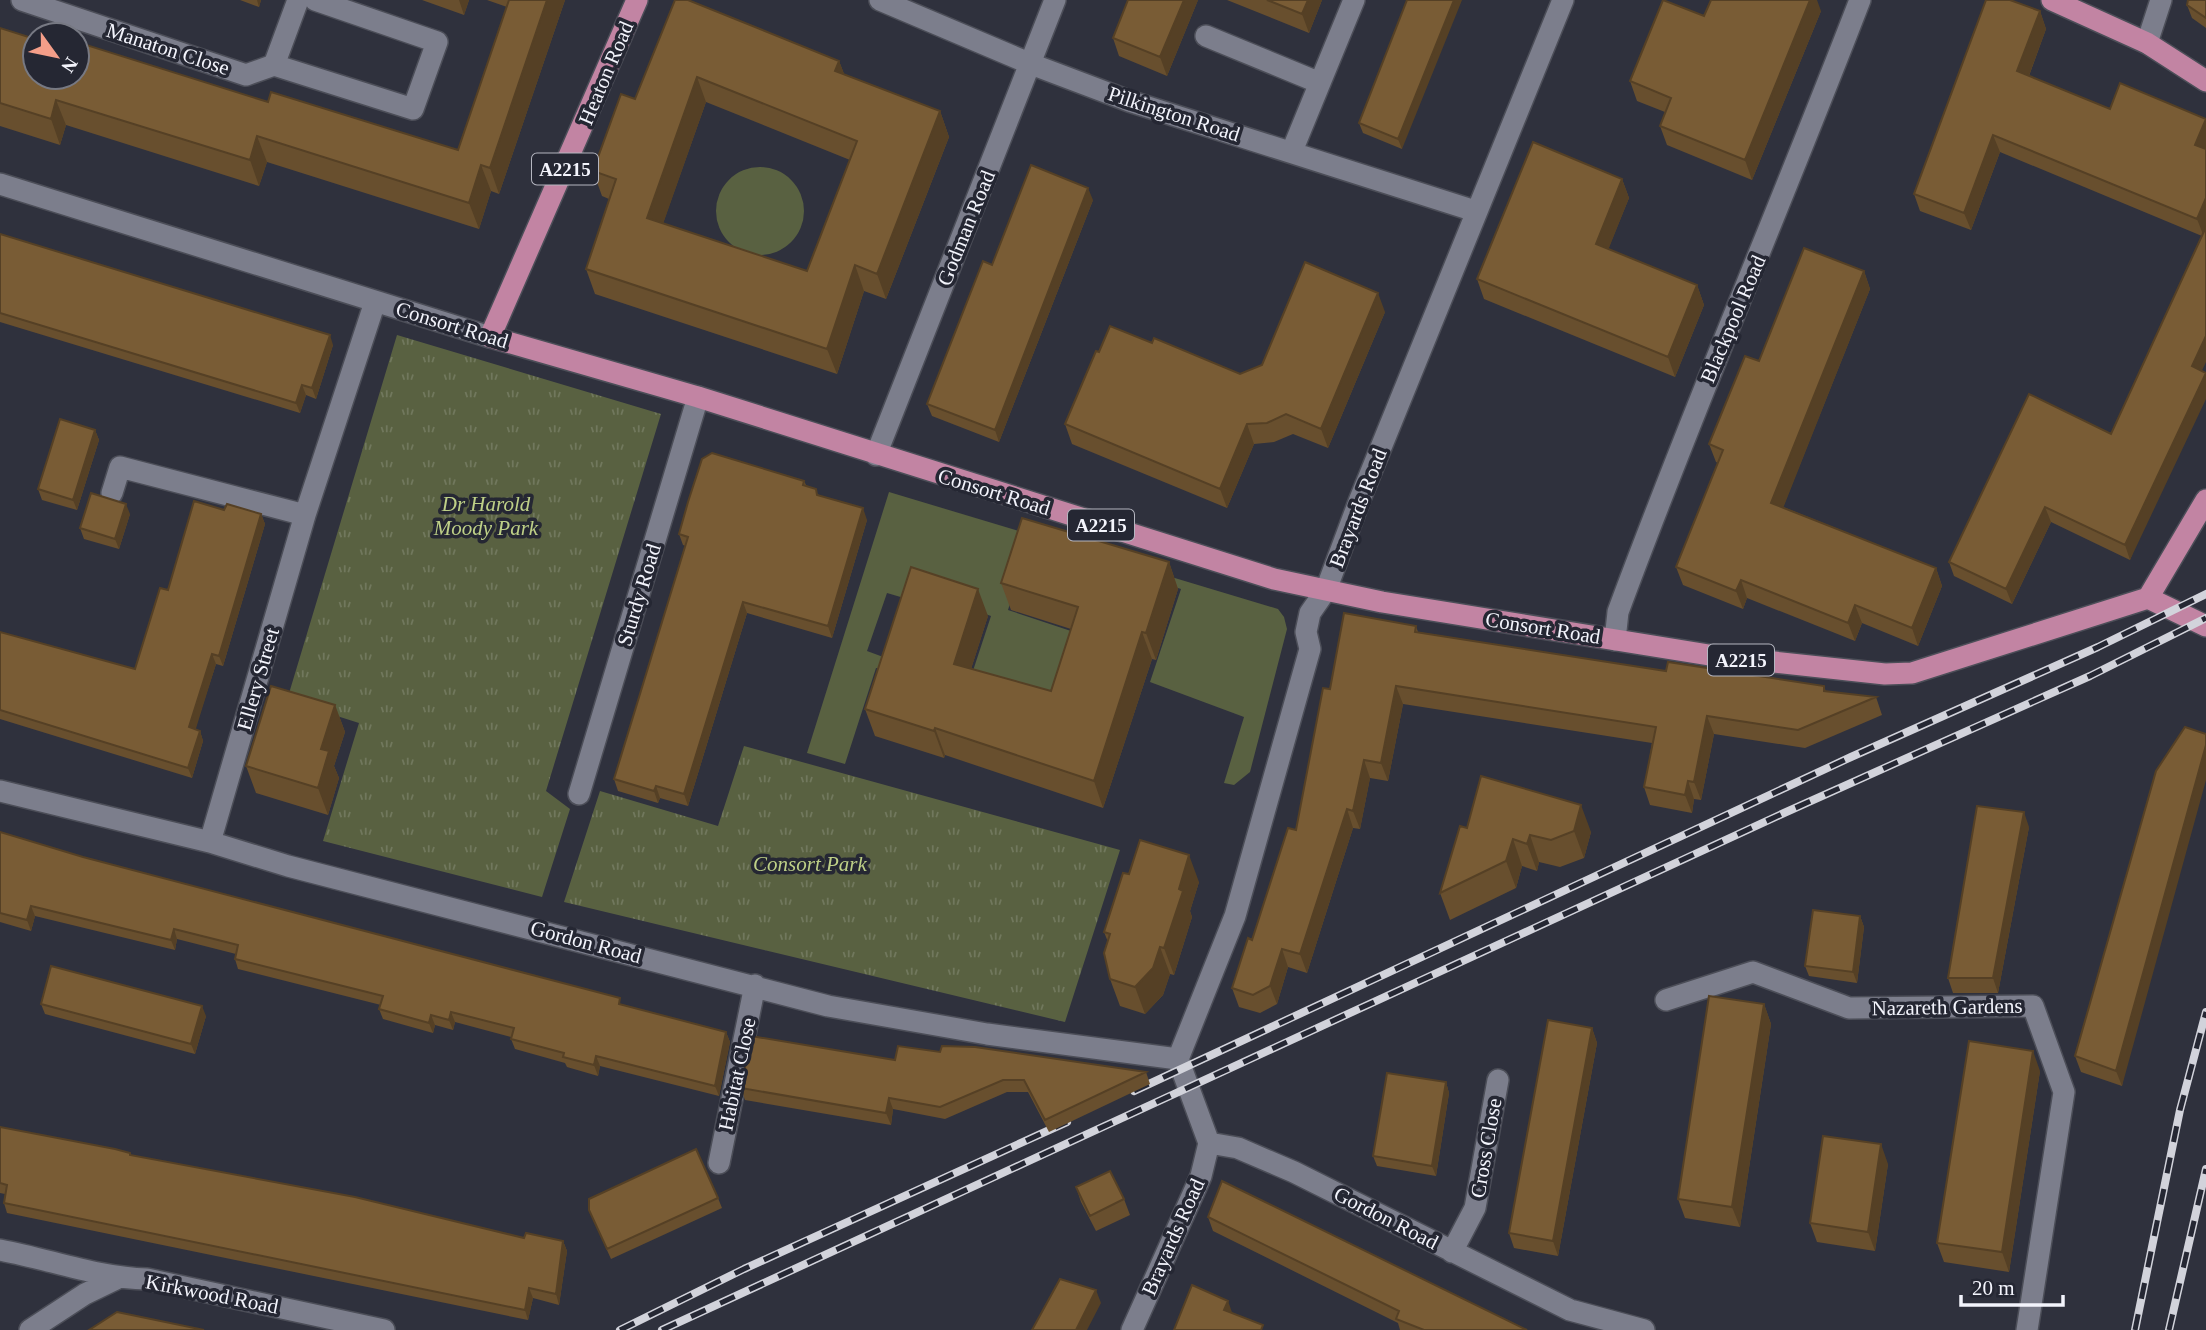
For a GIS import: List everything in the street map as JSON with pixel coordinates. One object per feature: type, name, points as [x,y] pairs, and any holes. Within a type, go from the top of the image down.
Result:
[{"type":"main road","name":"Heaton Road","points":[[490,337],[637,0]]},
{"type":"main road","points":[[2052,0],[2147,43],[2206,81]]},
{"type":"main road","name":"Consort Road","points":[[490,337],[698,397],[1274,579],[1615,640],[1793,666],[1912,673],[2148,598]]},
{"type":"main road","points":[[2206,500],[2148,598],[2206,626]]},
{"type":"street","name":"Manaton Close","points":[[22,0],[246,75],[274,65]]},
{"type":"street","points":[[298,0],[274,65],[413,109],[438,42],[315,0]]},
{"type":"street","name":"Pilkington Road","points":[[880,0],[1031,64],[1179,118],[1475,211]]},
{"type":"street","name":"Godman Road","points":[[876,455],[1055,0]]},
{"type":"street","points":[[1292,152],[1354,0]]},
{"type":"street","name":"Brayards Road","points":[[1178,1059],[1235,916],[1310,649],[1306,632],[1310,613],[1326,590],[1475,211],[1563,0]]},
{"type":"street","name":"Blackpool Road","points":[[1615,640],[1618,612],[1683,438],[1779,209],[1860,0]]},
{"type":"street","points":[[2147,43],[2161,0]]},
{"type":"street","points":[[1206,37],[1320,83]]},
{"type":"street","name":"Consort Road","points":[[0,184],[490,337]]},
{"type":"street","name":"Ellery Street","points":[[210,842],[305,515],[375,302]]},
{"type":"street","name":"Sturdy Road","points":[[579,794],[698,397]]},
{"type":"street","points":[[112,493],[120,467],[305,515]]},
{"type":"street","name":"Gordon Road","points":[[0,791],[210,842],[288,866],[828,1006],[987,1034],[1178,1059]]},
{"type":"street","name":"Nazareth Gardens","points":[[1666,999],[1753,972],[1849,1008],[2033,1006],[2064,1092],[2027,1330]]},
{"type":"street","name":"Habitat Close","points":[[719,1163],[755,985]]},
{"type":"street","points":[[1178,1059],[1209,1143]]},
{"type":"street","name":"Cross Close","points":[[1452,1252],[1475,1209],[1498,1080]]},
{"type":"street","name":"Brayards Road","points":[[1132,1330],[1201,1176],[1209,1143]]},
{"type":"street","name":"Gordon Road","points":[[1209,1143],[1238,1148],[1294,1172],[1570,1310],[1644,1330]]},
{"type":"street","name":"Kirkwood Road","points":[[0,1250],[116,1279],[147,1279],[384,1330]]},
{"type":"street","points":[[30,1330],[85,1294],[116,1279]]},
{"type":"green space","points":[[751,167],[769,167],[785,174],[797,186],[804,202],[804,220],[797,236],[785,248],[769,255],[751,255],[735,248],[723,236],[716,220],[716,202],[723,186],[735,174]]},
{"type":"green space","name":"Dr Harold Moody Park","points":[[397,335],[661,414],[546,791],[570,809],[542,897],[323,841],[359,723],[287,700]]},
{"type":"green space","points":[[889,492],[1278,609],[1284,617],[1287,629],[1250,772],[1234,785],[1224,783],[1244,717],[1150,682],[1181,589],[1030,539],[1008,610],[1086,636],[1059,714],[967,689],[991,616],[908,587],[904,598],[887,593],[867,651],[886,658],[881,669],[876,668],[845,764],[807,753]]},
{"type":"green space","name":"Consort Park","points":[[744,746],[1120,850],[1065,1022],[564,902],[600,791],[718,826]]},
{"type":"building","points":[[509,0],[547,0],[490,168],[481,165],[469,203],[257,136],[250,160],[56,100],[51,119],[0,103],[0,28],[21,35],[21,91],[91,91],[91,46],[268,102],[271,92],[458,150]]},
{"type":"building","points":[[675,0],[688,0],[839,61],[835,71],[940,111],[877,274],[855,265],[827,349],[586,269],[616,179],[593,171],[621,94],[635,99]],"holes":[[[697,77],[857,141],[807,271],[647,218]]]},
{"type":"building","points":[[1128,0],[1184,0],[1160,57],[1113,38]]},
{"type":"building","points":[[1267,0],[1308,0],[1302,14]]},
{"type":"building","points":[[1407,0],[1454,0],[1398,139],[1359,123]]},
{"type":"building","points":[[1663,0],[1704,16],[1711,0],[1810,0],[1745,160],[1660,126],[1671,98],[1630,81]]},
{"type":"building","points":[[1986,0],[2010,0],[2040,11],[2017,71],[2110,109],[2120,83],[2206,119],[2195,145],[2206,149],[2206,198],[2197,219],[1993,135],[1964,213],[1914,194]]},
{"type":"building","points":[[2188,0],[2206,0],[2206,18],[2187,5]]},
{"type":"building","points":[[1533,142],[1622,179],[1596,244],[1697,285],[1668,357],[1477,279]]},
{"type":"building","points":[[1031,165],[1088,188],[995,430],[927,404],[983,261],[992,265]]},
{"type":"building","points":[[2206,227],[2206,336],[2192,366],[2206,373],[2125,545],[2045,507],[2006,589],[1949,562],[2029,394],[2111,434]]},
{"type":"building","points":[[0,234],[330,335],[312,388],[302,385],[296,403],[0,313]]},
{"type":"building","points":[[1804,248],[1864,271],[1771,503],[1936,568],[1912,628],[1855,605],[1848,623],[1741,580],[1736,591],[1676,567],[1723,450],[1709,444],[1745,356],[1759,361]]},
{"type":"building","points":[[1305,262],[1378,293],[1321,429],[1286,414],[1267,423],[1247,424],[1220,489],[1065,424],[1096,351],[1099,352],[1110,326],[1152,343],[1154,338],[1240,374],[1262,365]]},
{"type":"building","points":[[60,419],[95,430],[73,500],[38,489]]},
{"type":"building","points":[[712,453],[804,481],[803,485],[816,489],[817,495],[863,508],[828,626],[743,602],[684,794],[656,786],[654,791],[614,779],[688,537],[679,534],[688,502],[702,459]]},
{"type":"building","points":[[91,493],[126,504],[115,539],[80,528]]},
{"type":"building","points":[[194,501],[224,510],[227,504],[261,514],[219,656],[212,654],[189,727],[200,731],[188,768],[0,710],[0,632],[135,669],[160,588],[168,590]]},
{"type":"building","points":[[1022,518],[1169,562],[1146,633],[1142,632],[1094,781],[935,728],[934,731],[865,709],[911,567],[978,589],[954,664],[1051,691],[1078,607],[1001,583]]},
{"type":"building","points":[[1344,613],[1416,626],[1415,632],[1666,671],[1668,662],[1824,686],[1824,691],[1876,697],[1798,730],[1707,716],[1694,782],[1688,781],[1685,795],[1644,787],[1656,727],[1396,686],[1381,763],[1364,760],[1353,811],[1347,809],[1300,954],[1282,949],[1270,986],[1253,995],[1232,988],[1248,938],[1252,940],[1288,828],[1296,830],[1323,688],[1330,689]]},
{"type":"building","points":[[271,686],[335,705],[321,749],[329,751],[318,788],[246,766]]},
{"type":"building","points":[[2185,727],[2206,734],[2206,745],[2116,1071],[2075,1056],[2156,771]]},
{"type":"building","points":[[1481,776],[1581,805],[1574,831],[1551,840],[1530,835],[1527,844],[1513,839],[1506,861],[1440,893],[1460,826],[1467,828]]},
{"type":"building","points":[[1977,806],[2024,812],[1993,978],[1948,978]]},
{"type":"building","points":[[0,832],[83,857],[620,998],[619,1004],[726,1032],[715,1086],[596,1056],[594,1065],[563,1057],[564,1053],[511,1039],[514,1028],[451,1012],[449,1020],[431,1015],[429,1023],[379,1009],[383,996],[235,959],[238,945],[174,929],[171,940],[31,906],[27,920],[0,913]]},
{"type":"building","points":[[1140,840],[1189,855],[1179,889],[1183,891],[1164,948],[1160,947],[1153,968],[1135,987],[1110,979],[1104,953],[1110,934],[1104,932],[1123,873],[1129,874]]},
{"type":"building","points":[[1813,910],[1860,916],[1853,972],[1805,966]]},
{"type":"building","points":[[51,966],[202,1006],[191,1044],[41,1004]]},
{"type":"building","points":[[1709,996],[1764,1004],[1732,1207],[1678,1199]]},
{"type":"building","points":[[1548,1020],[1592,1028],[1553,1241],[1509,1233]]},
{"type":"building","points":[[751,1036],[895,1060],[898,1046],[940,1052],[942,1046],[975,1047],[1146,1072],[1045,1120],[1024,1080],[1003,1080],[940,1107],[889,1098],[886,1113],[741,1088]]},
{"type":"building","points":[[1969,1041],[2033,1051],[2002,1252],[1937,1243]]},
{"type":"building","points":[[1387,1073],[1446,1082],[1432,1166],[1373,1156]]},
{"type":"building","points":[[0,1127],[115,1149],[130,1155],[355,1197],[524,1238],[526,1233],[563,1241],[556,1294],[529,1288],[525,1310],[4,1203],[7,1185],[0,1183]]},
{"type":"building","points":[[1823,1136],[1881,1144],[1868,1232],[1810,1223]]},
{"type":"building","points":[[696,1149],[718,1198],[607,1249],[589,1210],[589,1199]]},
{"type":"building","points":[[1110,1171],[1124,1199],[1090,1216],[1076,1187]]},
{"type":"building","points":[[1222,1181],[1527,1330],[1424,1330],[1396,1319],[1399,1311],[1208,1217]]},
{"type":"building","points":[[1060,1279],[1096,1290],[1076,1330],[1032,1330]]},
{"type":"building","points":[[1192,1285],[1228,1301],[1224,1310],[1263,1325],[1261,1330],[1174,1330]]},
{"type":"building","points":[[117,1312],[204,1330],[89,1330]]},
{"type":"railway","points":[[1134,1091],[1851,757],[2098,647],[2206,594]]},
{"type":"railway","points":[[662,1330],[1784,813],[2090,676],[2206,618]]},
{"type":"railway","points":[[2135,1330],[2180,1110],[2206,1012]]},
{"type":"railway","points":[[620,1330],[744,1269],[1067,1122]]},
{"type":"railway","points":[[2169,1330],[2206,1169]]}]
